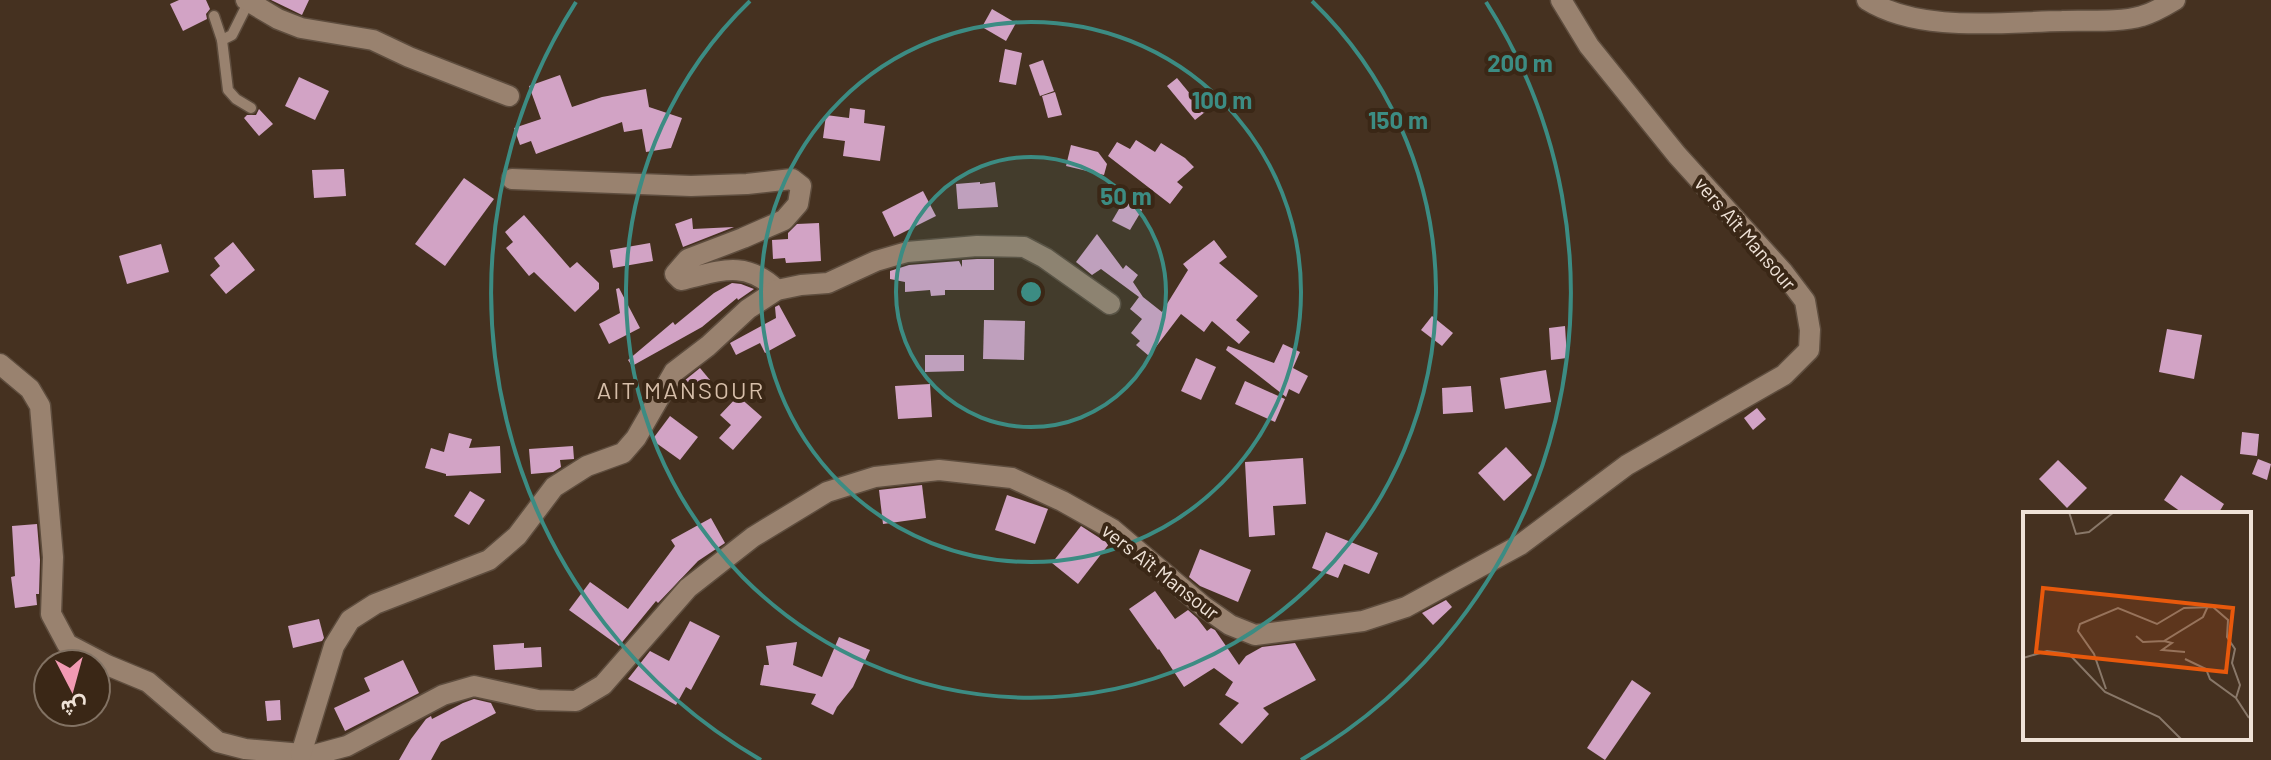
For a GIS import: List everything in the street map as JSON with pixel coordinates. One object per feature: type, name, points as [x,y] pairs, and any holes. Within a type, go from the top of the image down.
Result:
[{"type":"street","name":"vers Aït Mansour","points":[[0,364],[30,389],[40,406],[53,557],[51,614],[67,644],[148,682],[218,742],[245,749],[314,755],[347,746],[443,695],[474,686],[538,700],[576,701],[603,685],[688,588],[753,537],[827,492],[875,477],[939,470],[1012,478],[1112,529],[1203,606],[1230,625],[1255,635],[1363,621],[1406,607],[1520,545],[1627,465],[1784,375],[1809,350],[1810,330],[1805,301],[1783,272],[1677,155],[1589,46],[1561,0]]},
{"type":"street","points":[[1867,0],[1880,8],[1918,18],[1955,23],[2140,17],[2175,0]]},
{"type":"street","points":[[247,2],[301,28],[373,40],[509,96]]},
{"type":"street","points":[[512,179],[691,186],[792,179],[801,186],[798,204],[784,220],[688,259],[675,274],[681,280],[728,269],[751,271],[777,290]]},
{"type":"street","points":[[301,754],[334,646],[350,620],[375,604],[489,560],[517,536],[554,487],[587,466],[623,453],[636,438],[674,372],[748,309],[777,290],[828,283],[876,261],[907,252],[977,246],[1024,247],[1045,258],[1110,304]]},
{"type":"lane","points":[[222,40],[232,35],[247,2]]},
{"type":"lane","points":[[214,16],[222,40],[228,90],[251,108]]},
{"type":"building","points":[[179,0],[206,0],[210,9],[207,19],[183,31],[170,4]]},
{"type":"building","points":[[271,0],[309,0],[302,15]]},
{"type":"building","points":[[992,9],[1016,23],[1006,41],[982,27]]},
{"type":"building","points":[[1005,49],[1022,53],[1016,85],[999,82]]},
{"type":"building","points":[[1043,60],[1054,91],[1040,96],[1029,65]]},
{"type":"building","points":[[560,75],[572,107],[602,97],[646,89],[649,107],[682,118],[671,148],[646,152],[642,129],[624,132],[622,122],[536,154],[531,141],[520,145],[514,128],[541,119],[529,86]]},
{"type":"building","points":[[299,77],[329,91],[315,120],[285,106]]},
{"type":"building","points":[[1177,78],[1205,112],[1195,120],[1167,86]]},
{"type":"building","points":[[1055,92],[1062,115],[1048,118],[1042,96]]},
{"type":"building","points":[[850,108],[865,110],[864,123],[885,126],[880,161],[843,156],[845,141],[823,138],[826,115],[849,118]]},
{"type":"building","points":[[259,109],[273,124],[259,136],[244,118],[256,115]]},
{"type":"building","points":[[1136,140],[1155,152],[1161,143],[1194,167],[1177,182],[1183,187],[1170,204],[1108,156],[1117,142],[1130,149]]},
{"type":"building","points":[[1071,145],[1098,152],[1107,164],[1104,175],[1066,166]]},
{"type":"building","points":[[344,169],[346,196],[314,198],[312,170]]},
{"type":"building","points":[[464,178],[494,199],[445,266],[415,244]]},
{"type":"building","points":[[995,182],[998,207],[958,209],[956,184]]},
{"type":"building","points":[[923,191],[936,216],[894,237],[882,212]]},
{"type":"building","points":[[1129,192],[1142,210],[1130,230],[1112,221]]},
{"type":"building","points":[[524,215],[570,268],[577,262],[599,283],[599,289],[575,312],[534,272],[529,276],[506,248],[513,242],[505,232]]},
{"type":"building","points":[[692,218],[693,229],[734,227],[683,247],[675,224]]},
{"type":"building","points":[[819,223],[821,261],[786,263],[785,258],[773,259],[772,240],[788,239],[788,233],[797,224]]},
{"type":"building","points":[[1097,234],[1123,269],[1126,265],[1138,275],[1133,282],[1143,297],[1162,312],[1188,270],[1183,264],[1214,240],[1227,257],[1219,263],[1258,296],[1236,320],[1250,332],[1239,344],[1212,321],[1204,332],[1181,314],[1149,356],[1136,345],[1140,341],[1131,333],[1142,319],[1130,309],[1139,297],[1101,269],[1092,275],[1076,262]]},
{"type":"building","points":[[233,242],[255,270],[226,294],[210,275],[220,266],[214,258]]},
{"type":"building","points":[[650,243],[653,261],[613,268],[610,250]]},
{"type":"building","points":[[161,244],[169,272],[127,284],[119,256]]},
{"type":"building","points":[[994,259],[994,290],[945,290],[945,295],[931,296],[930,290],[905,292],[905,282],[890,279],[890,271],[909,265],[959,261],[962,267],[962,260]]},
{"type":"building","points":[[732,283],[754,289],[737,298],[702,327],[632,366],[628,360],[673,322],[675,325],[714,293]]},
{"type":"building","points":[[619,288],[640,328],[609,344],[599,324],[620,313],[616,289]]},
{"type":"building","points":[[779,305],[796,336],[765,353],[760,343],[736,355],[730,343],[776,318],[775,307]]},
{"type":"building","points":[[1432,316],[1453,333],[1442,346],[1421,330]]},
{"type":"building","points":[[984,320],[1025,321],[1024,360],[983,359]]},
{"type":"building","points":[[1565,326],[1567,358],[1551,360],[1549,328]]},
{"type":"building","points":[[2167,329],[2202,335],[2194,379],[2159,372]]},
{"type":"building","points":[[1283,344],[1300,352],[1293,368],[1308,376],[1299,394],[1289,389],[1286,397],[1226,350],[1228,346],[1274,363]]},
{"type":"building","points":[[925,355],[964,355],[964,371],[925,372]]},
{"type":"building","points":[[1196,358],[1216,367],[1201,400],[1181,391]]},
{"type":"building","points":[[700,368],[710,380],[682,402],[676,395],[684,381]]},
{"type":"building","points":[[1546,370],[1551,402],[1505,409],[1500,378]]},
{"type":"building","points":[[1245,381],[1285,399],[1275,422],[1235,404]]},
{"type":"building","points":[[930,384],[932,417],[898,419],[895,386]]},
{"type":"building","points":[[1471,386],[1473,412],[1443,414],[1442,388]]},
{"type":"building","points":[[738,396],[762,417],[733,450],[719,438],[731,425],[720,415]]},
{"type":"building","points":[[1757,408],[1766,419],[1753,430],[1744,418]]},
{"type":"building","points":[[670,416],[698,437],[680,460],[652,440]]},
{"type":"building","points":[[2242,432],[2259,434],[2257,456],[2240,454]]},
{"type":"building","points":[[449,433],[472,439],[469,448],[500,446],[501,473],[446,476],[425,468],[431,448],[444,452]]},
{"type":"building","points":[[573,446],[574,459],[560,460],[561,467],[553,472],[531,474],[529,449]]},
{"type":"building","points":[[1506,447],[1532,475],[1504,501],[1478,473]]},
{"type":"building","points":[[1303,458],[1306,504],[1273,506],[1275,535],[1249,537],[1245,462]]},
{"type":"building","points":[[2258,459],[2271,464],[2267,480],[2252,474]]},
{"type":"building","points":[[2058,460],[2087,488],[2067,508],[2039,479]]},
{"type":"building","points":[[2181,475],[2224,504],[2219,512],[2181,512],[2164,500]]},
{"type":"building","points":[[922,485],[926,518],[883,524],[879,490]]},
{"type":"building","points":[[470,491],[485,500],[469,525],[454,516]]},
{"type":"building","points":[[1007,495],[1048,509],[1035,544],[995,530]]},
{"type":"building","points":[[711,518],[725,543],[698,561],[658,603],[656,601],[619,646],[569,610],[590,582],[628,609],[675,546],[671,540]]},
{"type":"building","points":[[37,524],[40,560],[37,605],[15,608],[11,577],[15,576],[12,526]]},
{"type":"building","points":[[1081,526],[1109,544],[1078,584],[1052,563]]},
{"type":"building","points":[[1326,532],[1378,553],[1369,574],[1344,564],[1338,578],[1312,568]]},
{"type":"building","points":[[1200,549],[1251,570],[1238,602],[1200,586],[1189,577]]},
{"type":"building","points":[[1155,591],[1175,619],[1188,610],[1207,631],[1211,628],[1215,630],[1239,665],[1246,656],[1262,647],[1295,643],[1316,680],[1263,708],[1269,714],[1242,744],[1219,724],[1239,703],[1225,695],[1233,682],[1214,668],[1184,687],[1129,609]]},
{"type":"building","points":[[1446,600],[1452,607],[1433,625],[1422,613]]},
{"type":"building","points":[[319,619],[322,641],[293,648],[288,626]]},
{"type":"building","points":[[690,621],[720,636],[691,690],[686,687],[676,705],[628,679],[650,651],[669,661]]},
{"type":"building","points":[[839,637],[870,650],[853,687],[833,715],[811,704],[816,694],[760,685],[764,665],[769,665],[766,646],[797,642],[793,665],[822,677]]},
{"type":"building","points":[[524,643],[524,648],[541,647],[542,667],[495,670],[493,645]]},
{"type":"building","points":[[403,660],[419,693],[345,731],[334,708],[370,691],[364,678]]},
{"type":"building","points":[[1632,680],[1651,693],[1605,760],[1587,748]]},
{"type":"building","points":[[474,699],[491,703],[496,713],[441,742],[431,760],[399,760],[426,719]]},
{"type":"building","points":[[280,700],[281,720],[267,721],[265,701]]},
{"type":"district","name":"AIT MANSOUR","points":[[681,389]]}]
